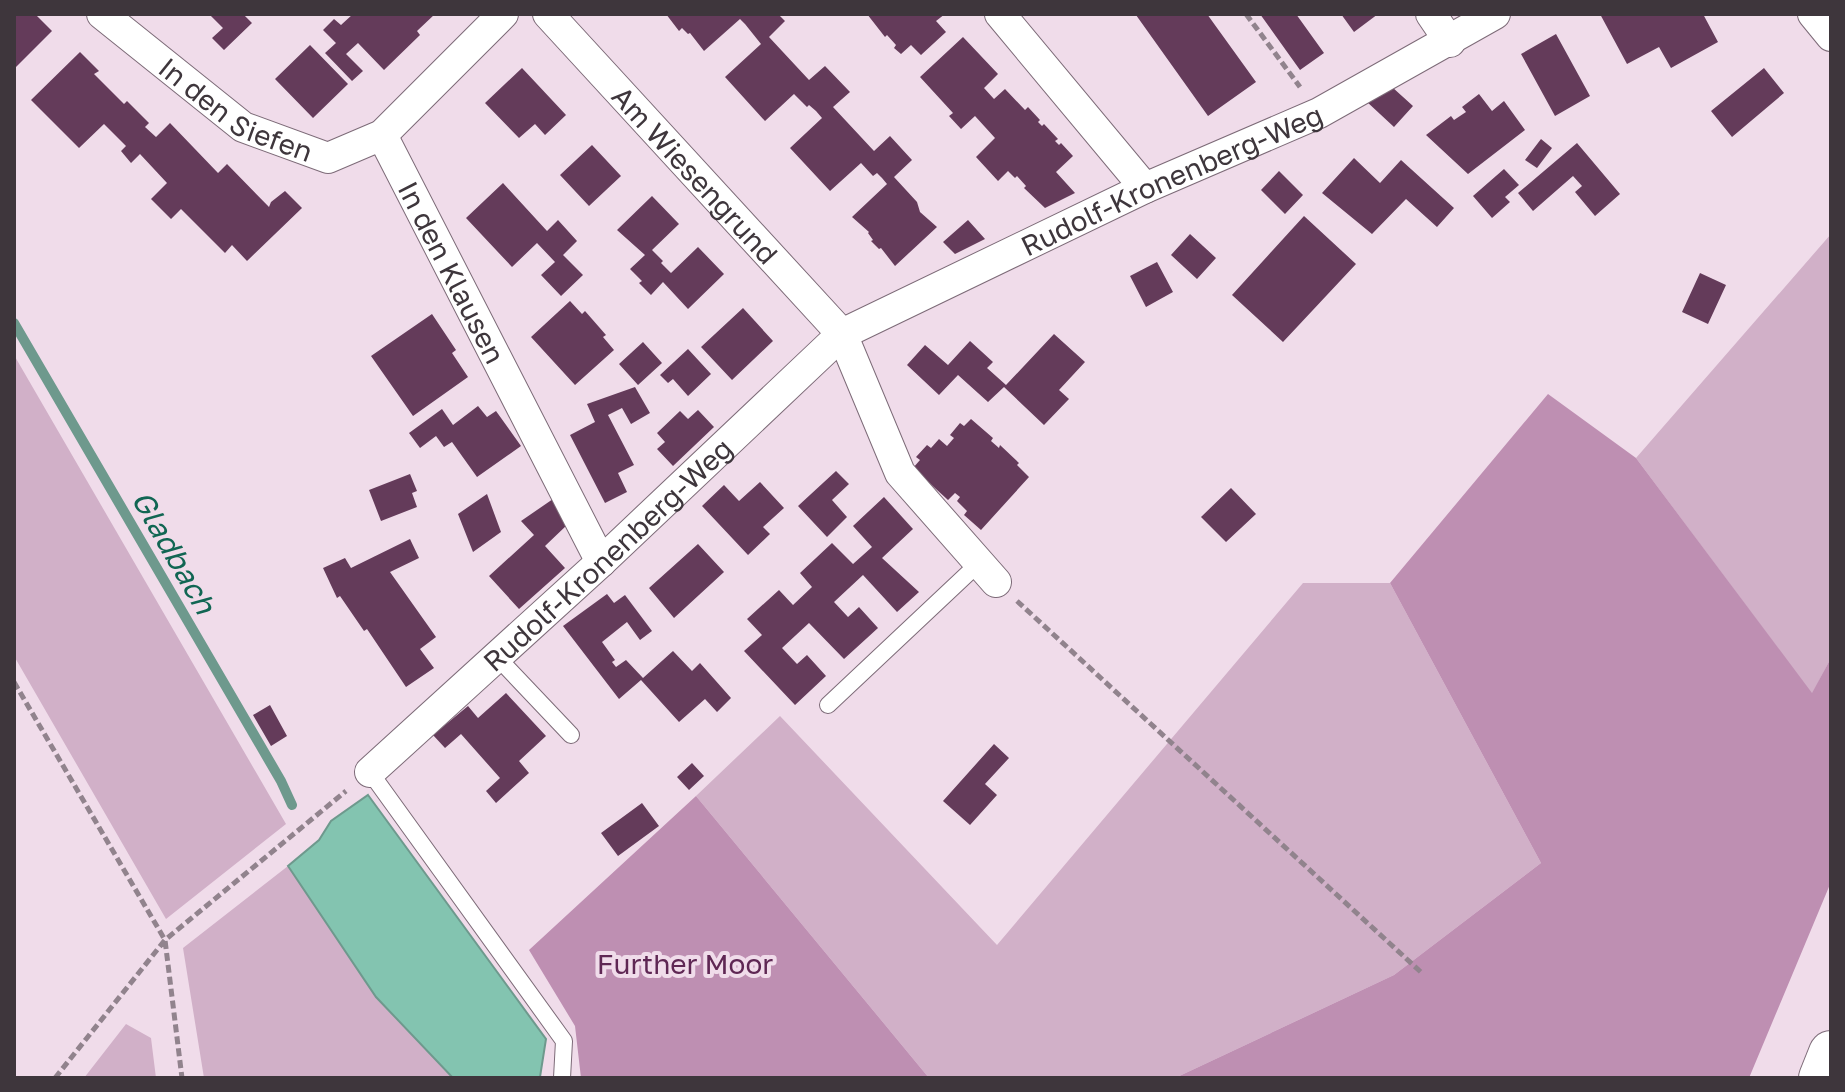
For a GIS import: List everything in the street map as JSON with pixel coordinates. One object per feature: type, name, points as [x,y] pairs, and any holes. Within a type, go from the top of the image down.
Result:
[{"type":"highway","points":[[1821,1078],[1831,1053]]},
{"type":"street","name":"In den Siefen","points":[[102,14],[243,127],[328,158],[382,135]]},
{"type":"street","points":[[382,135],[503,14]]},
{"type":"street","name":"Am Wiesengrund","points":[[548,14],[842,334]]},
{"type":"street","points":[[1000,14],[1145,188]]},
{"type":"street","points":[[1431,14],[1450,42]]},
{"type":"street","name":"Rudolf-Kronenberg-Weg","points":[[370,772],[601,562],[842,334],[1145,188],[1319,113],[1495,14]]},
{"type":"street","points":[[1813,14],[1831,36]]},
{"type":"street","name":"In den Klausen","points":[[382,135],[601,562]]},
{"type":"street","points":[[842,334],[900,473],[988,572]]},
{"type":"lane","points":[[828,705],[988,572]]},
{"type":"lane","points":[[497,657],[571,735]]},
{"type":"lane","points":[[370,772],[564,1041],[562,1078]]},
{"type":"path","points":[[1246,14],[1319,113]]},
{"type":"path","points":[[988,572],[1423,974]]},
{"type":"path","points":[[14,682],[165,940],[182,1078]]},
{"type":"path","points":[[55,1078],[165,940],[370,772]]},
{"type":"shaded area","points":[[1831,234],[1831,658],[1812,694],[1636,458]]},
{"type":"shaded area","points":[[14,355],[286,824],[166,919],[14,656]]},
{"type":"shaded area","points":[[1303,583],[1390,583],[1541,863],[1394,975],[1175,1078],[929,1078],[696,796],[780,716],[997,945]]},
{"type":"shaded area","points":[[368,795],[546,1039],[540,1077],[453,1078],[376,997],[288,866],[319,840],[331,821]]},
{"type":"shaded area","points":[[288,866],[376,997],[453,1078],[204,1078],[183,948]]},
{"type":"shaded area","points":[[126,1024],[151,1038],[156,1078],[84,1078]]},
{"type":"green space","points":[[1548,394],[1636,458],[1812,693],[1831,658],[1831,882],[1749,1078],[1175,1078],[1394,975],[1541,863],[1390,583]]},
{"type":"green space","name":"Further Moor","points":[[696,796],[929,1078],[581,1078],[575,1026],[529,950]]},
{"type":"building","points":[[14,14],[35,14],[52,31],[14,69]]},
{"type":"building","points":[[209,14],[243,14],[252,23],[224,50],[212,38],[223,28]]},
{"type":"building","points":[[353,14],[435,14],[417,31],[420,35],[384,70],[358,43],[346,54],[363,71],[352,81],[325,53],[336,43],[323,30],[334,19],[341,25]]},
{"type":"building","points":[[666,14],[778,14],[785,21],[769,37],[809,80],[825,66],[850,92],[833,107],[874,151],[890,136],[912,160],[894,177],[917,202],[920,212],[937,227],[895,266],[871,241],[869,232],[852,217],[887,184],[882,178],[877,173],[873,176],[861,163],[830,191],[790,148],[822,118],[816,111],[794,94],[765,121],[725,77],[761,44],[745,24],[740,19],[704,51],[690,33],[682,28],[679,31]]},
{"type":"building","points":[[867,14],[945,14],[936,21],[946,32],[921,55],[911,45],[901,54]]},
{"type":"building","points":[[1138,14],[1207,14],[1256,82],[1208,116]]},
{"type":"building","points":[[1260,14],[1296,14],[1324,53],[1300,70]]},
{"type":"building","points":[[1341,14],[1378,14],[1354,32]]},
{"type":"building","points":[[1600,14],[1703,14],[1718,42],[1671,68],[1659,47],[1627,64]]},
{"type":"building","points":[[1556,34],[1590,96],[1555,116],[1521,54]]},
{"type":"building","points":[[963,37],[998,74],[984,88],[994,99],[1005,89],[1025,110],[1028,107],[1040,120],[1038,122],[1058,139],[1055,141],[1073,156],[1056,172],[1075,193],[1045,208],[1024,188],[1026,186],[1017,176],[1015,178],[1008,171],[998,181],[976,157],[995,138],[975,116],[961,129],[949,116],[953,113],[920,77]]},
{"type":"building","points":[[310,45],[348,84],[313,118],[275,79]]},
{"type":"building","points":[[80,52],[99,71],[94,74],[124,104],[127,101],[149,123],[145,127],[156,137],[170,123],[218,173],[227,164],[269,207],[285,191],[302,208],[247,261],[232,245],[225,253],[181,209],[171,219],[151,199],[167,183],[140,154],[131,163],[121,151],[126,146],[104,124],[79,148],[31,100]]},
{"type":"building","points":[[522,68],[566,115],[545,135],[535,124],[519,138],[485,103]]},
{"type":"building","points":[[1764,68],[1784,93],[1732,137],[1711,111]]},
{"type":"building","points":[[1392,87],[1413,106],[1394,127],[1366,101]]},
{"type":"building","points":[[1479,94],[1492,111],[1504,101],[1525,130],[1468,174],[1426,135],[1451,116],[1454,120],[1466,112],[1462,107]]},
{"type":"building","points":[[1541,139],[1552,148],[1537,168],[1525,160]]},
{"type":"building","points":[[1577,143],[1620,194],[1595,216],[1575,192],[1582,186],[1573,176],[1533,211],[1518,193]]},
{"type":"building","points":[[592,145],[621,176],[589,206],[560,175]]},
{"type":"building","points":[[1354,158],[1380,183],[1401,160],[1454,208],[1437,227],[1406,199],[1372,234],[1322,193]]},
{"type":"building","points":[[1504,169],[1519,185],[1505,197],[1510,202],[1492,218],[1473,196]]},
{"type":"building","points":[[1279,171],[1303,195],[1285,214],[1261,190]]},
{"type":"building","points":[[503,183],[547,231],[558,220],[577,241],[563,255],[583,275],[561,296],[541,275],[555,262],[537,243],[512,267],[466,218]]},
{"type":"building","points":[[652,196],[679,224],[652,250],[663,261],[661,263],[671,273],[698,247],[724,274],[688,309],[663,282],[651,295],[639,283],[642,281],[630,269],[645,255],[617,230]]},
{"type":"building","points":[[1304,216],[1356,264],[1283,342],[1232,295]]},
{"type":"building","points":[[968,220],[985,239],[955,254],[943,242]]},
{"type":"building","points":[[1190,234],[1216,258],[1197,279],[1171,255]]},
{"type":"building","points":[[1157,262],[1173,292],[1146,307],[1130,276]]},
{"type":"building","points":[[1700,273],[1726,285],[1708,324],[1682,312]]},
{"type":"building","points":[[570,301],[582,314],[585,311],[606,335],[603,337],[614,350],[575,385],[531,337]]},
{"type":"building","points":[[743,308],[773,341],[732,380],[701,347]]},
{"type":"building","points":[[432,314],[456,350],[452,353],[468,377],[413,416],[371,356]]},
{"type":"building","points":[[1054,334],[1085,362],[1059,390],[1069,399],[1044,425],[1004,387],[988,402],[958,375],[939,395],[907,365],[925,345],[948,365],[970,341],[993,362],[987,368],[1006,385]]},
{"type":"building","points":[[643,342],[662,363],[638,385],[619,364]]},
{"type":"building","points":[[688,349],[711,374],[688,396],[673,379],[668,383],[660,375]]},
{"type":"building","points":[[635,387],[650,413],[631,424],[622,408],[608,415],[634,465],[618,473],[627,492],[605,503],[570,435],[595,422],[587,404]]},
{"type":"building","points":[[478,406],[487,417],[496,411],[521,446],[477,477],[452,442],[444,447],[436,436],[420,448],[409,433],[442,409],[453,425]]},
{"type":"building","points":[[698,410],[714,427],[673,466],[657,449],[665,442],[657,433],[680,411],[688,419]]},
{"type":"building","points":[[971,419],[993,438],[991,441],[999,448],[1000,445],[1019,463],[1017,465],[1029,477],[981,530],[964,515],[967,511],[957,501],[960,497],[955,493],[948,500],[913,468],[920,460],[916,457],[927,445],[931,448],[939,439],[947,446],[954,438],[950,435],[960,423],[964,426]]},
{"type":"building","points":[[836,471],[849,484],[832,500],[847,517],[827,537],[798,506]]},
{"type":"building","points":[[410,474],[417,491],[412,493],[417,507],[381,521],[369,490]]},
{"type":"building","points":[[760,482],[784,508],[763,527],[770,534],[748,555],[702,506],[724,485],[739,501]]},
{"type":"building","points":[[1231,488],[1256,514],[1226,542],[1201,517]]},
{"type":"building","points":[[487,494],[501,532],[473,552],[458,514]]},
{"type":"building","points":[[884,497],[913,529],[882,558],[919,592],[897,612],[863,575],[834,602],[848,617],[859,607],[878,628],[844,659],[809,623],[782,648],[797,664],[807,655],[826,676],[795,705],[744,651],[762,635],[747,619],[779,590],[793,605],[812,587],[800,573],[832,543],[853,564],[872,547],[853,526]]},
{"type":"building","points":[[553,499],[567,525],[545,546],[565,568],[519,609],[489,576],[534,535],[521,521]]},
{"type":"building","points":[[410,539],[419,558],[390,572],[436,637],[420,649],[434,668],[406,687],[367,629],[364,631],[340,596],[337,598],[323,568],[345,558],[351,568]]},
{"type":"building","points":[[698,544],[724,572],[674,618],[649,588]]},
{"type":"building","points":[[607,594],[614,603],[625,595],[652,631],[640,640],[627,622],[602,642],[615,660],[612,662],[616,667],[626,660],[643,678],[673,651],[692,671],[700,663],[731,698],[717,712],[705,699],[679,722],[641,680],[619,699],[563,626]]},
{"type":"building","points":[[506,693],[546,736],[519,761],[529,773],[496,803],[486,791],[500,778],[461,734],[445,748],[433,735],[468,706],[478,718]]},
{"type":"building","points":[[270,705],[287,736],[271,746],[253,715]]},
{"type":"building","points":[[994,744],[1009,758],[985,784],[997,795],[970,825],[943,801]]},
{"type":"building","points":[[692,763],[704,776],[689,790],[677,777]]},
{"type":"building","points":[[642,803],[659,826],[618,856],[601,833]]},
{"type":"waterway","name":"Gladbach","points":[[14,323],[281,781],[292,805]]}]
